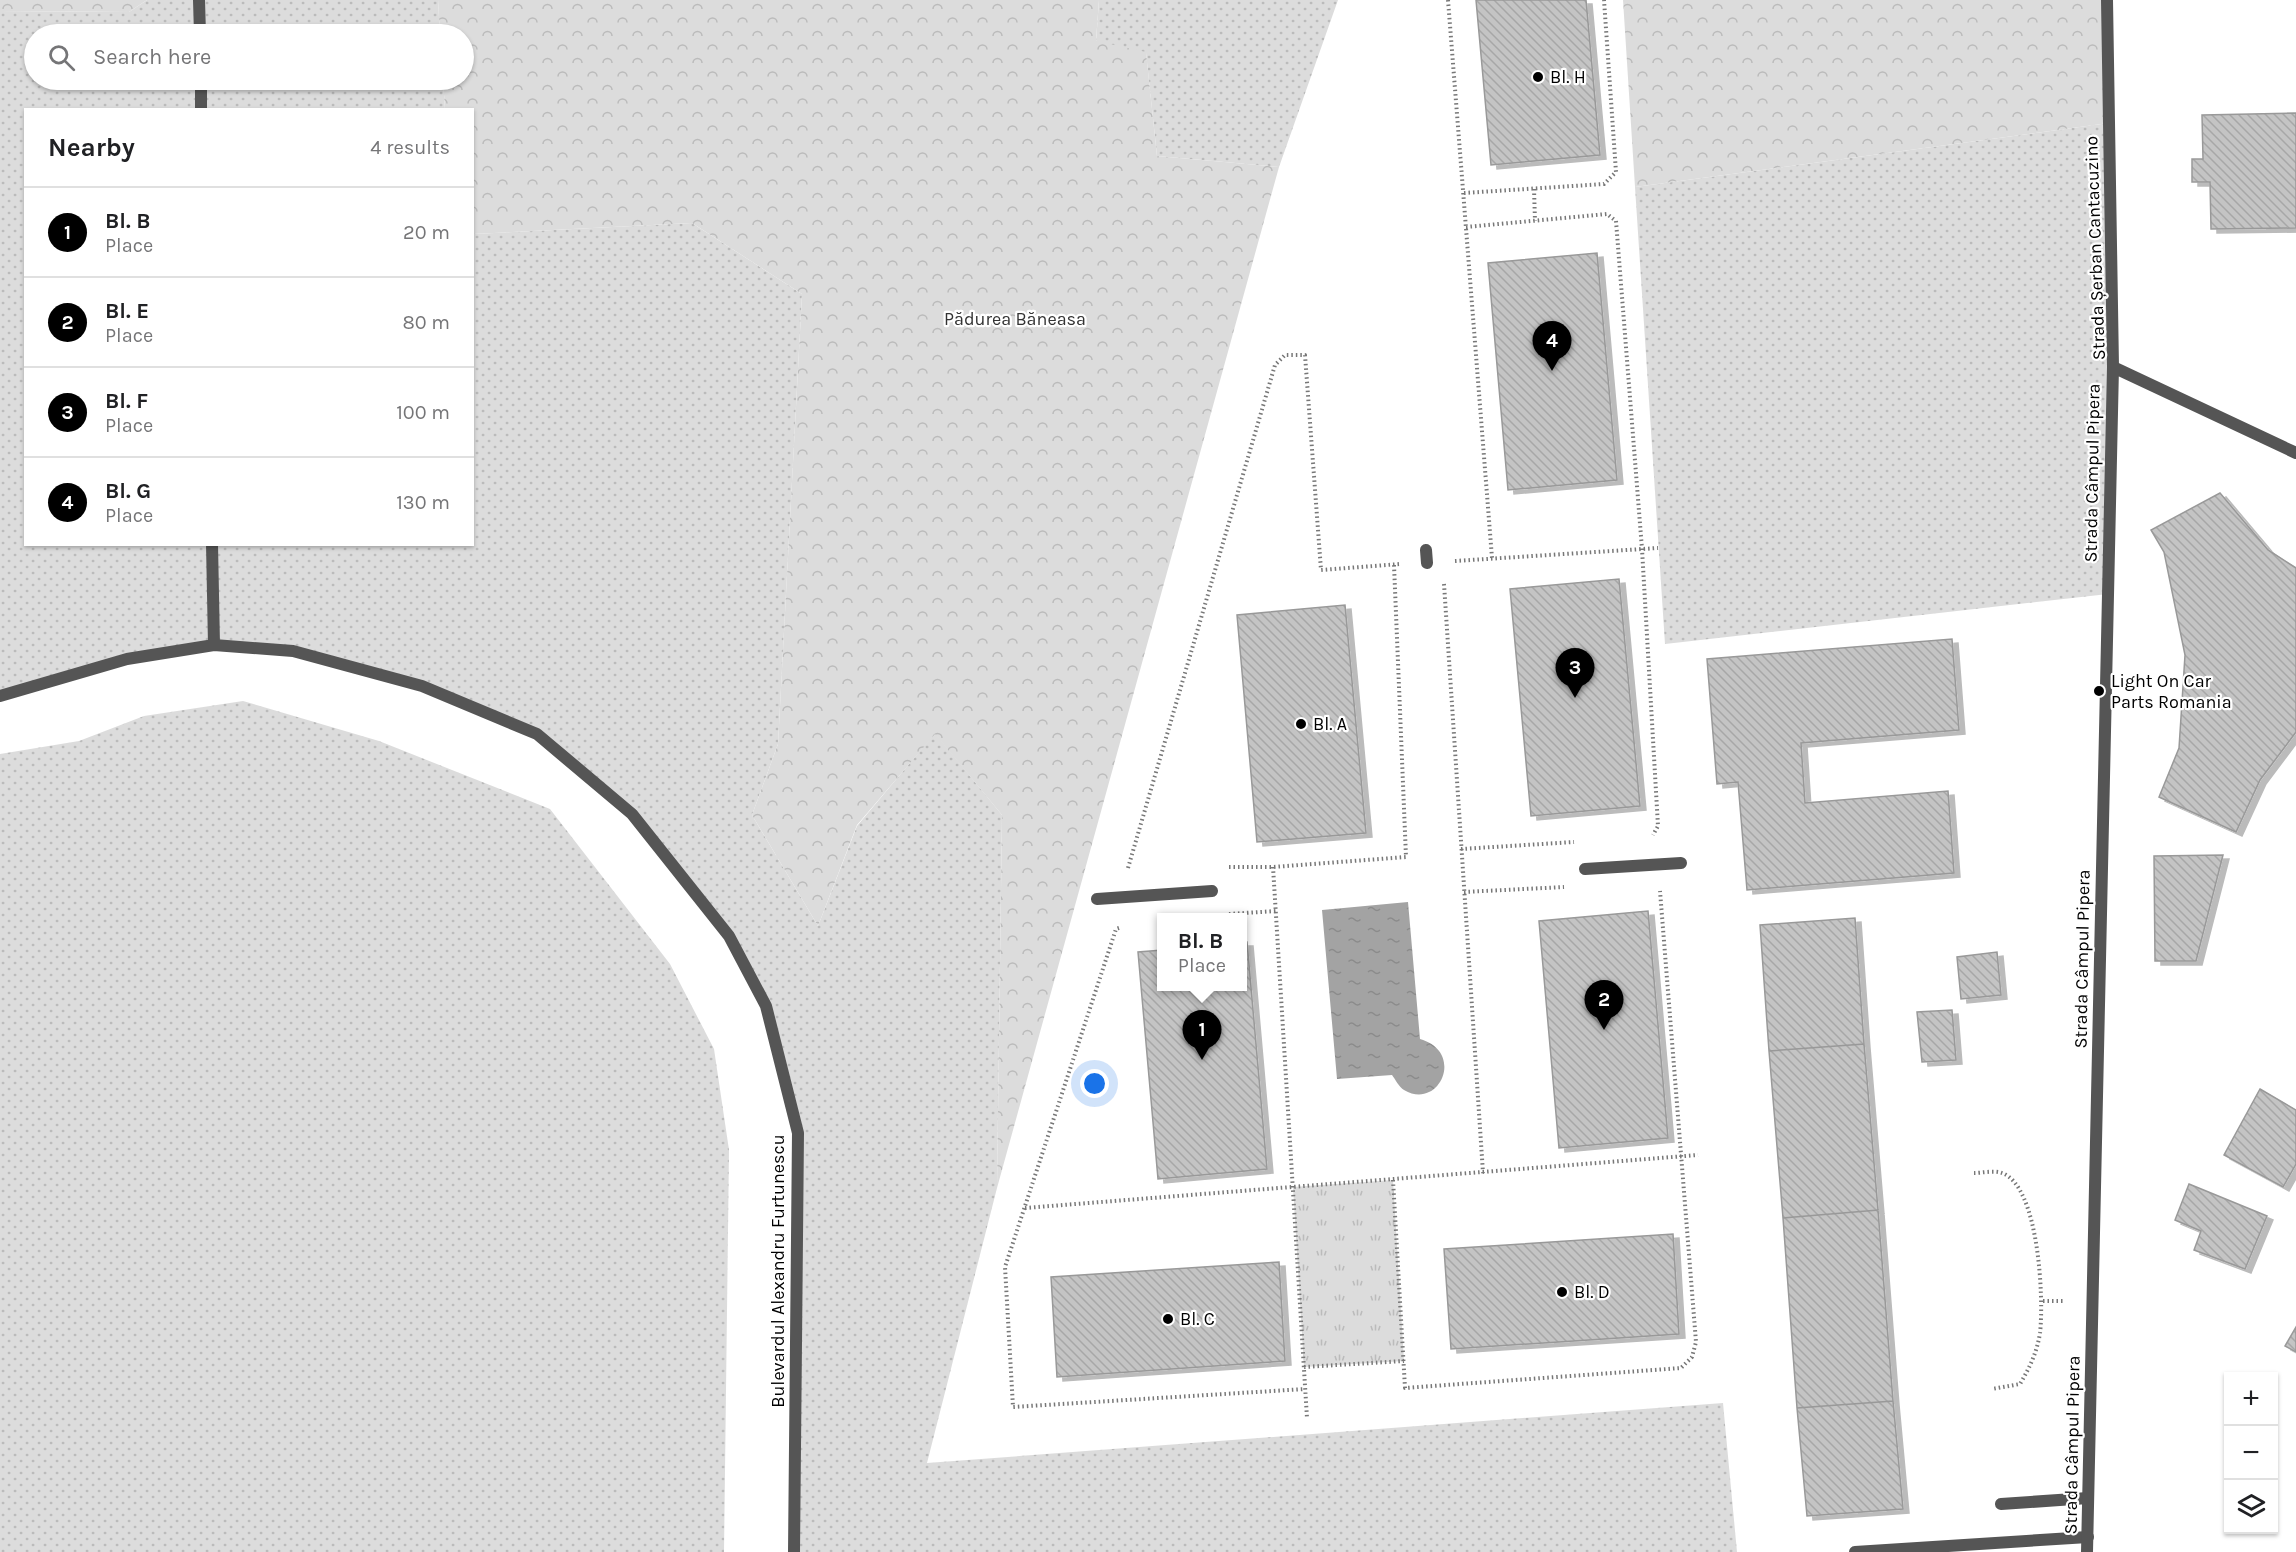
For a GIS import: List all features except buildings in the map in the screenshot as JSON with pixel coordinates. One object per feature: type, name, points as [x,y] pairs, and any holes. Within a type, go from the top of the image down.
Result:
[{"type":"street","points":[[199,0],[200,24]]},
{"type":"street","name":"Strada Șerban Cantacuzino","points":[[2107,0],[2113,367],[2296,453]]},
{"type":"street","points":[[201,90],[201,108]]},
{"type":"street","name":"Strada Câmpul Pipera","points":[[2087,1552],[2113,367]]},
{"type":"street","points":[[212,546],[214,645]]},
{"type":"street","name":"Bulevardul Alexandru Furtunescu","points":[[0,696],[127,659],[214,645],[293,651],[422,686],[537,734],[632,814],[729,936],[766,1006],[798,1133],[795,1552]]},
{"type":"street","points":[[1585,869],[1682,863]]},
{"type":"street","points":[[1097,900],[1212,891]]},
{"type":"street","points":[[2001,1504],[2088,1498]]},
{"type":"street","points":[[1855,1552],[2088,1537]]},
{"type":"path","points":[[1448,0],[1492,559]]},
{"type":"path","points":[[1464,193],[1604,184],[1616,172],[1604,0]]},
{"type":"path","points":[[1534,189],[1535,221]]},
{"type":"path","points":[[1466,227],[1607,214],[1616,221],[1642,549],[1658,826],[1655,834],[1648,838]]},
{"type":"path","points":[[1137,873],[1126,874],[1275,365],[1285,355],[1305,355],[1320,570],[1394,565],[1427,557],[1443,562],[1658,548]]},
{"type":"path","points":[[1443,562],[1483,1173]]},
{"type":"path","points":[[1217,867],[1273,867],[1406,857],[1394,565]]},
{"type":"path","points":[[1461,849],[1579,842]]},
{"type":"path","points":[[1273,867],[1307,1418]]},
{"type":"path","points":[[1393,1180],[1405,1388],[1681,1368],[1692,1357],[1696,1342],[1659,885]]},
{"type":"path","points":[[1464,892],[1571,886]]},
{"type":"path","points":[[1124,926],[1116,929],[1005,1267],[1013,1407],[1305,1389]]},
{"type":"path","points":[[1025,1208],[1698,1155]]},
{"type":"path","points":[[1974,1173],[2001,1173],[2019,1186],[2033,1228],[2043,1301],[2040,1335],[2033,1362],[2020,1384],[1992,1389]]},
{"type":"path","points":[[1304,1366],[1404,1361]]},
{"type":"green space","points":[[0,0],[147,0],[129,12],[0,11]]},
{"type":"green space","points":[[147,0],[438,0],[439,24],[24,24],[24,90],[444,90],[445,108],[24,108],[24,546],[474,546],[474,234],[692,223],[802,294],[778,744],[752,815],[818,926],[857,826],[935,733],[1002,815],[997,1188],[927,1463],[1723,1403],[1737,1552],[794,1552],[798,1133],[766,1006],[729,936],[632,814],[537,734],[422,686],[293,651],[214,645],[127,659],[0,696],[0,11],[129,12]]},
{"type":"green space","name":"Pădurea Băneasa","points":[[438,0],[1099,0],[1096,41],[1146,52],[1157,156],[1279,167],[997,1188],[1002,815],[935,734],[857,825],[818,926],[752,815],[778,744],[802,294],[692,223],[474,234],[474,108],[445,108],[444,90],[474,90],[474,24],[439,24]]},
{"type":"green space","points":[[1099,0],[1338,0],[1279,167],[1157,156],[1146,53],[1096,42]]},
{"type":"green space","points":[[1623,0],[2107,0],[2109,123],[1635,187]]},
{"type":"green space","points":[[2109,123],[2108,594],[1665,644],[1635,187]]},
{"type":"green space","points":[[243,701],[379,741],[550,809],[670,964],[714,1049],[729,1150],[724,1552],[0,1552],[0,754],[79,741],[144,716]]},
{"type":"green space","points":[[1393,1180],[1404,1361],[1304,1367],[1293,1187]]},
{"type":"water","points":[[1408,902],[1420,1039],[1434,1046],[1442,1055],[1444,1066],[1437,1087],[1428,1093],[1417,1094],[1402,1089],[1392,1075],[1337,1079],[1322,910]]},
{"type":"place","name":"Bl. H","points":[[1538,77]]},
{"type":"place","name":"Bl. G","points":[[1552,371]]},
{"type":"place","name":"Light On Car Parts Romania","points":[[2099,691]]},
{"type":"place","name":"Bl. F","points":[[1575,698]]},
{"type":"place","name":"Bl. A","points":[[1301,724]]},
{"type":"place","name":"Bl. E","points":[[1604,1030]]},
{"type":"place","name":"Bl. B","points":[[1202,1060]]},
{"type":"place","name":"Bl. D","points":[[1562,1292]]},
{"type":"place","name":"Bl. C","points":[[1168,1319]]}]
